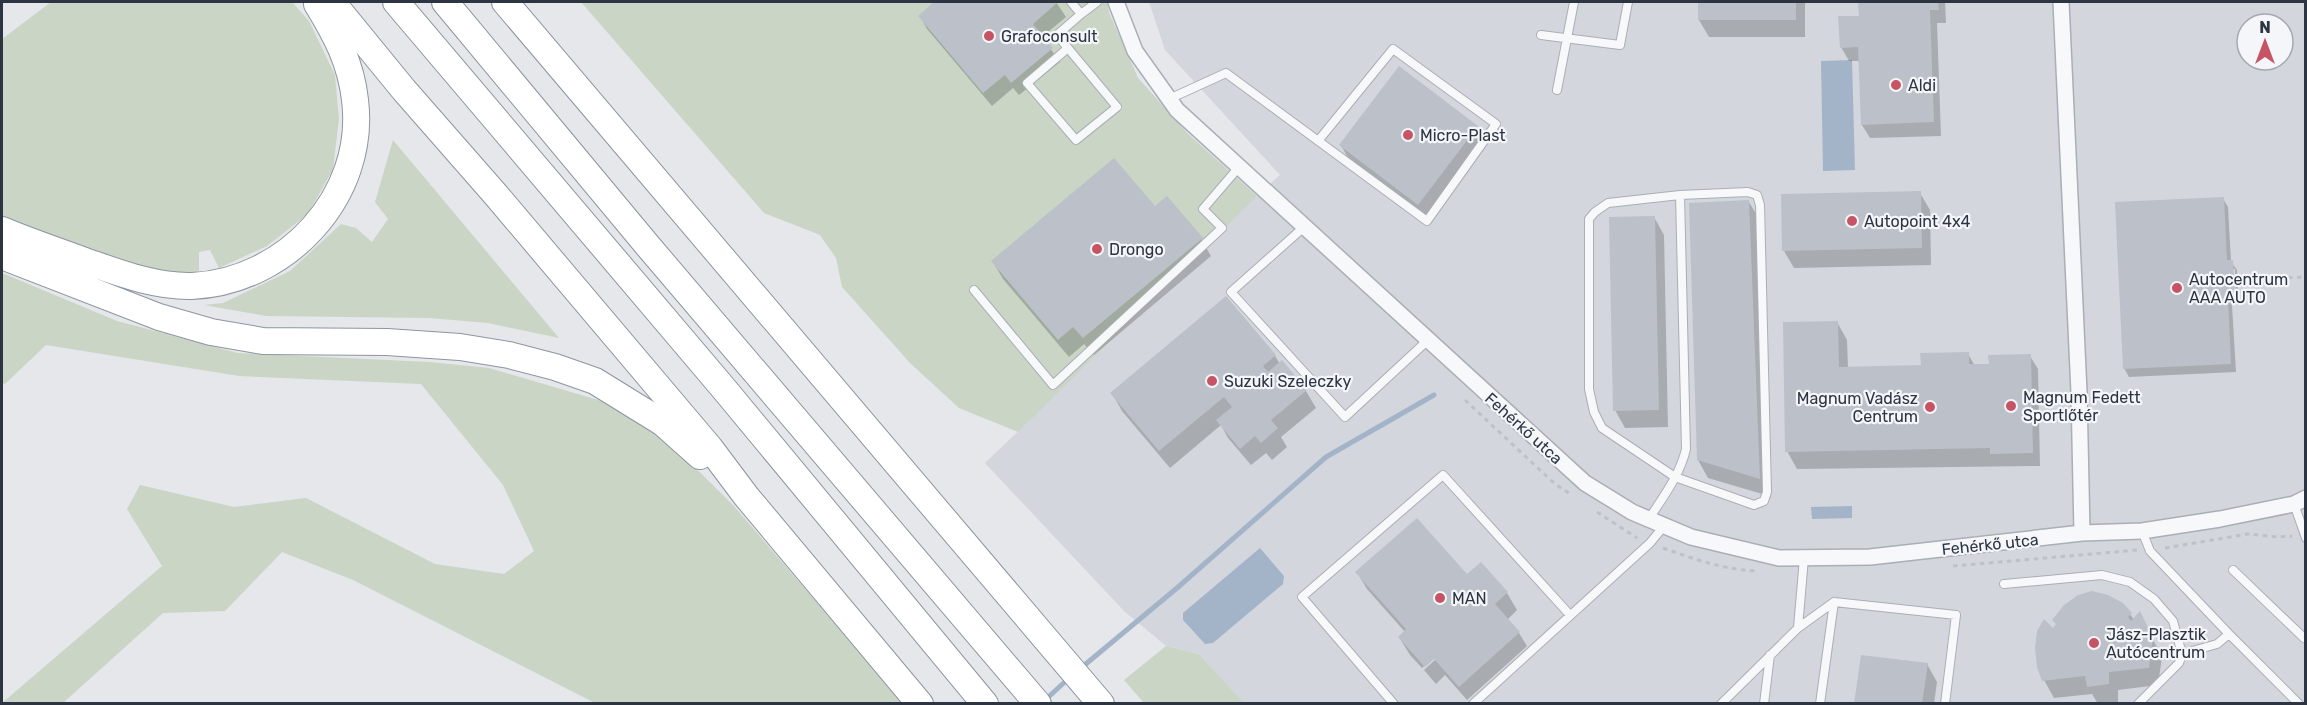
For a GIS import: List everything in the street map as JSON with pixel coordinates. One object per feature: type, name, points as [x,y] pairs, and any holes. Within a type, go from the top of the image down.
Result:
[{"type":"highway","points":[[2,230],[130,277],[192,286],[229,280],[260,268],[288,252],[312,230],[331,206],[349,169],[356,133],[356,101],[340,41],[316,2]]},
{"type":"highway","points":[[332,2],[404,90],[710,448],[746,496],[920,704]]},
{"type":"highway","points":[[396,2],[732,399],[985,704]]},
{"type":"highway","points":[[445,2],[648,246],[1038,704]]},
{"type":"highway","points":[[505,2],[1094,695]]},
{"type":"highway","points":[[2,256],[159,317],[211,332],[263,341],[387,342],[460,347],[555,367],[595,381],[663,423],[746,496]]},
{"type":"street","name":"Fehérkő utca","points":[[1116,2],[1135,51],[1177,110],[1585,483],[1632,512],[1664,526],[1691,537],[1779,558],[1870,557],[2082,533],[2142,531],[2220,519],[2300,501]]},
{"type":"street","points":[[2061,2],[2079,392],[2082,533]]},
{"type":"lane","points":[[1071,2],[1081,14]]},
{"type":"lane","points":[[1068,48],[1027,83],[1076,141],[1117,107],[1068,48],[1057,35],[1097,2]]},
{"type":"lane","points":[[1557,90],[1574,2]]},
{"type":"lane","points":[[1541,35],[1620,45],[1628,2]]},
{"type":"lane","points":[[1169,99],[1226,73],[1318,141],[1427,221],[1496,124],[1393,49],[1318,141]]},
{"type":"lane","points":[[974,290],[1053,385],[1222,228],[1203,209],[1239,167]]},
{"type":"lane","points":[[1748,192],[1758,195],[1760,205],[1767,492],[1764,501],[1754,505],[1675,477],[1602,428],[1594,412],[1588,389],[1588,219],[1608,203],[1680,195],[1748,192]]},
{"type":"lane","points":[[1649,519],[1682,464],[1686,449],[1680,195]]},
{"type":"lane","points":[[1304,227],[1231,292],[1345,417],[1428,340]]},
{"type":"lane","points":[[1394,704],[1302,597],[1443,475],[1570,615]]},
{"type":"lane","points":[[2300,501],[2305,536]]},
{"type":"lane","points":[[1473,704],[1650,543],[1664,526]]},
{"type":"lane","points":[[2142,531],[2150,550],[2299,704]]},
{"type":"lane","points":[[1798,628],[1804,558]]},
{"type":"lane","points":[[2233,570],[2305,639]]},
{"type":"lane","points":[[2004,584],[2102,575],[2130,582],[2154,599],[2173,621],[2182,654],[2180,663],[2138,704]]},
{"type":"lane","points":[[1820,704],[1834,602]]},
{"type":"lane","points":[[1721,704],[1798,628],[1834,602],[1956,615],[1945,704]]},
{"type":"lane","points":[[2182,654],[2217,644],[2229,634]]},
{"type":"lane","points":[[1764,704],[1770,655]]},
{"type":"path","points":[[2234,280],[2306,277]]},
{"type":"path","points":[[1465,400],[1555,484],[1573,496]]},
{"type":"path","points":[[1591,508],[1636,538],[1697,560],[1735,570],[1758,571]]},
{"type":"path","points":[[1942,567],[2126,550],[2150,550],[2248,534],[2278,537],[2305,536]]},
{"type":"shaded area","points":[[1107,2],[1109,13],[1138,78],[1188,134],[1257,196],[1280,175],[1165,50],[1149,2],[2305,2],[2305,703],[1244,703],[1199,654],[1166,646],[1124,611],[985,463],[1029,421]]},
{"type":"green space","points":[[51,2],[292,2],[309,21],[335,75],[339,119],[333,169],[308,214],[267,246],[219,268],[210,250],[199,252],[199,270],[190,277],[118,260],[2,220],[2,39]]},
{"type":"green space","points":[[581,2],[1107,2],[1109,13],[1138,78],[1188,134],[1257,196],[1018,432],[959,408],[911,364],[842,287],[836,258],[820,235],[764,213]]},
{"type":"green space","points":[[393,140],[559,338],[488,323],[429,318],[266,316],[204,305],[223,303],[290,271],[341,224],[356,228],[372,242],[388,219],[375,202]]},
{"type":"green space","points":[[2,273],[117,321],[238,353],[430,362],[489,368],[622,407],[658,431],[734,506],[903,703],[595,703],[353,580],[282,552],[225,611],[163,613],[63,703],[2,703],[162,566],[127,509],[140,485],[234,507],[306,498],[435,564],[504,574],[534,551],[503,485],[421,384],[239,376],[46,345],[5,384],[2,383]]},
{"type":"green space","points":[[1166,646],[1199,654],[1244,703],[1144,703],[1124,680]]},
{"type":"water","points":[[1852,60],[1855,170],[1823,171],[1821,61]]},
{"type":"water","points":[[1852,506],[1852,518],[1812,519],[1811,507]]},
{"type":"water","points":[[1260,548],[1284,576],[1283,584],[1213,643],[1205,644],[1183,620],[1183,613]]},
{"type":"building","name":"Grafoconsult","points":[[934,2],[1058,2],[1033,24],[1053,48],[1011,83],[1005,75],[983,93],[918,16]]},
{"type":"building","points":[[1698,2],[1796,2],[1796,20],[1698,20]]},
{"type":"building","name":"Aldi","points":[[1858,2],[1938,2],[1939,10],[1930,10],[1934,122],[1861,125],[1858,47],[1840,48],[1838,16],[1859,16]]},
{"type":"building","name":"Micro-Plast","points":[[1399,66],[1478,126],[1418,205],[1339,145]]},
{"type":"building","name":"Drongo","points":[[1114,158],[1155,206],[1167,196],[1203,238],[1083,338],[1073,327],[1058,340],[991,261]]},
{"type":"building","name":"Autopoint 4x4","points":[[1921,191],[1922,248],[1782,251],[1781,194]]},
{"type":"building","name":"Autocentrum AAA AUTO","points":[[2224,197],[2227,260],[2233,260],[2235,297],[2228,297],[2231,364],[2123,369],[2115,202]]},
{"type":"building","points":[[1749,200],[1760,479],[1697,460],[1689,203]]},
{"type":"building","points":[[1655,216],[1659,410],[1613,411],[1609,217]]},
{"type":"building","name":"Suzuki Szeleczky","points":[[1226,296],[1276,355],[1263,366],[1268,372],[1282,360],[1307,390],[1271,420],[1278,428],[1261,443],[1255,436],[1240,449],[1216,420],[1232,407],[1224,397],[1159,451],[1110,393]]},
{"type":"building","points":[[1838,321],[1839,367],[1921,365],[1920,353],[1969,352],[1969,364],[1989,364],[1988,355],[2031,354],[2033,453],[1990,454],[1990,448],[1785,452],[1783,322]]},
{"type":"building","points":[[1417,518],[1467,574],[1481,562],[1508,592],[1495,604],[1520,632],[1459,687],[1434,659],[1425,667],[1398,637],[1406,629],[1355,572]]},
{"type":"building","name":"Jász-Plasztik Autócentrum","points":[[2092,591],[2108,595],[2123,603],[2132,613],[2128,617],[2131,621],[2140,611],[2153,638],[2149,668],[2109,672],[2109,684],[2087,687],[2085,676],[2042,681],[2037,667],[2035,648],[2037,631],[2044,619],[2053,628],[2056,624],[2052,620],[2064,605],[2078,595]]},
{"type":"building","points":[[1861,655],[1928,663],[1922,704],[1854,704]]},
{"type":"waterway","points":[[1081,668],[1177,588],[1326,457],[1434,395]]},
{"type":"waterway","points":[[1043,702],[1069,678]]},
{"type":"place","name":"Grafoconsult","points":[[989,36]]},
{"type":"place","name":"Aldi","points":[[1896,85]]},
{"type":"place","name":"Micro-Plast","points":[[1408,135]]},
{"type":"place","name":"Autopoint 4x4","points":[[1852,221]]},
{"type":"place","name":"Drongo","points":[[1097,249]]},
{"type":"place","name":"Autocentrum AAA AUTO","points":[[2177,288]]},
{"type":"place","name":"Suzuki Szeleczky","points":[[1212,381]]},
{"type":"place","name":"Magnum Fedett Sportlőtér","points":[[2011,406]]},
{"type":"place","name":"Magnum Vadász Centrum","points":[[1930,407]]},
{"type":"place","name":"MAN","points":[[1440,598]]},
{"type":"place","name":"Jász-Plasztik Autócentrum","points":[[2094,643]]}]
